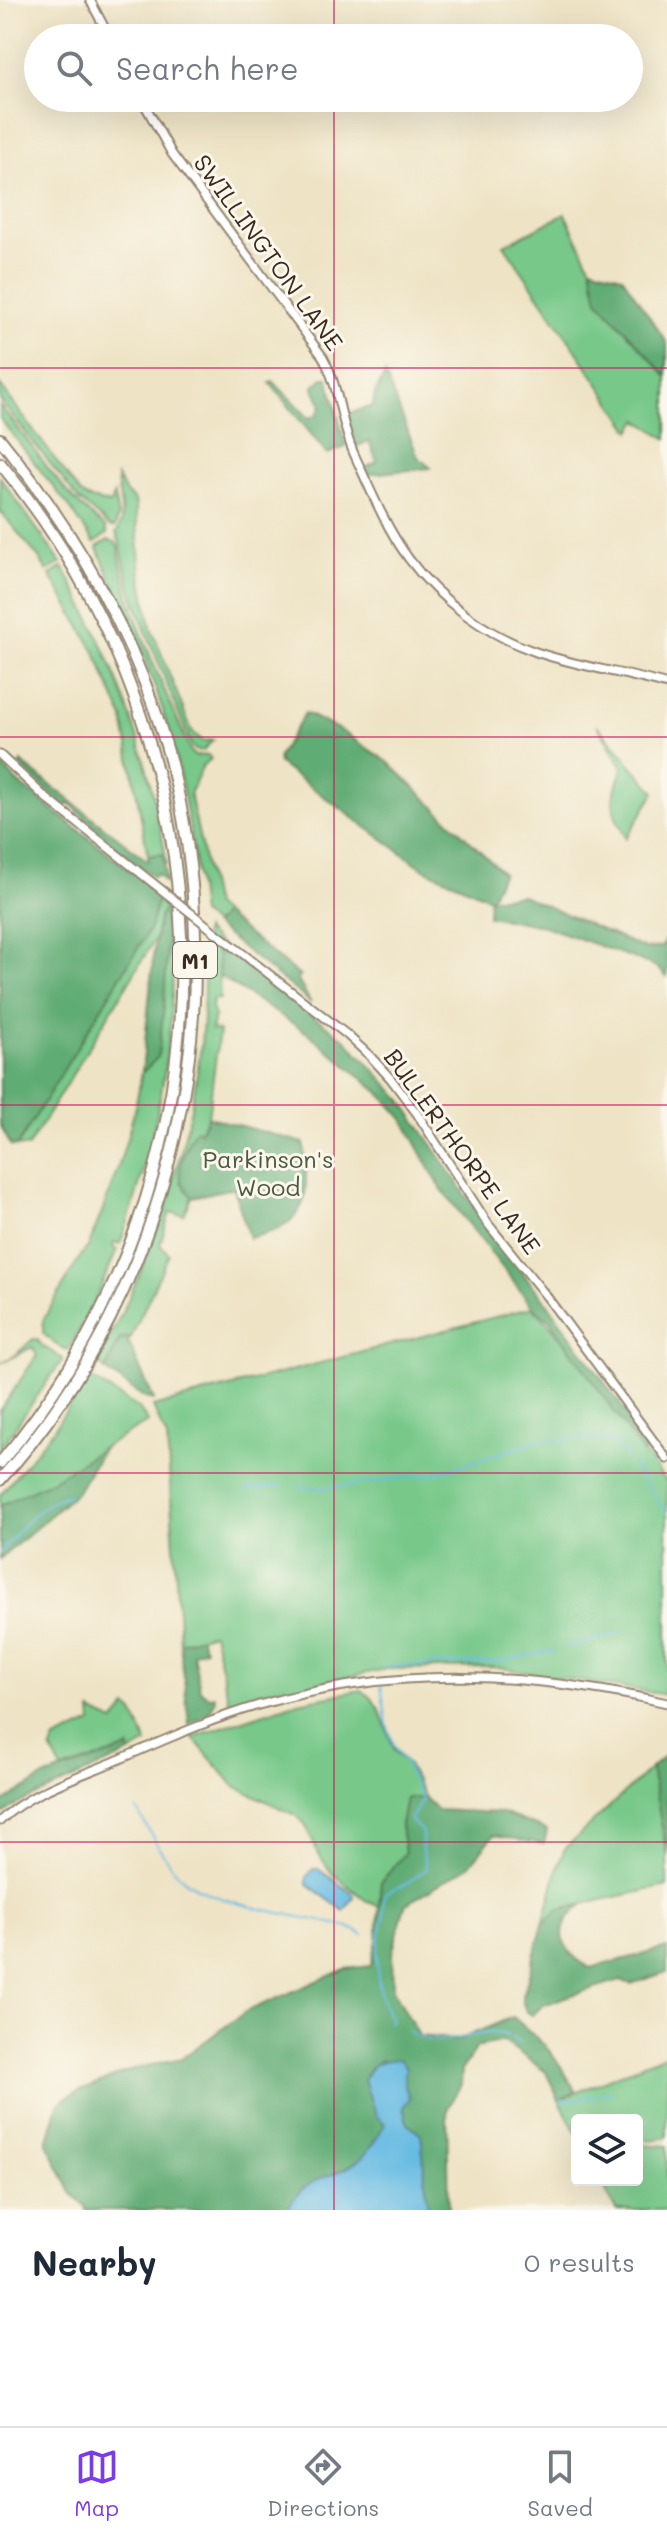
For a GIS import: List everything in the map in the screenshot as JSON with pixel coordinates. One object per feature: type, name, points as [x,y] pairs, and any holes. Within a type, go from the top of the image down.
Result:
[{"type":"highway","name":"M1","points":[[0,439],[43,494],[77,545],[107,599],[139,669],[166,745],[179,800],[188,854],[195,935],[193,1008],[183,1098],[168,1169],[144,1239],[110,1318],[75,1381],[0,1480]]},
{"type":"highway","name":"M1","points":[[0,463],[55,538],[94,604],[130,685],[169,816],[177,863],[182,980],[172,1089],[157,1155],[135,1228],[112,1285],[67,1369],[0,1463]]},
{"type":"street","points":[[90,0],[103,24]]},
{"type":"street","name":"SWILLINGTON LANE","points":[[149,112],[172,154],[323,357],[336,385],[352,449],[370,487],[409,559],[433,586],[486,629],[506,640],[579,665],[667,685]]},
{"type":"street","name":"BULLERTHORPE LANE","points":[[0,755],[58,808],[346,1034],[391,1079],[418,1115],[488,1224],[555,1308],[667,1459]]},
{"type":"street","points":[[0,1821],[9,1812],[39,1795],[183,1733],[259,1705],[318,1690],[411,1677],[475,1676],[534,1679],[667,1703]]},
{"type":"green space","points":[[565,214],[591,267],[599,300],[667,377],[667,439],[638,420],[631,431],[504,245]]},
{"type":"green space","points":[[591,267],[622,276],[667,343],[667,377],[598,300]]},
{"type":"green space","points":[[385,374],[418,457],[431,468],[369,474],[365,468],[377,462],[369,441],[355,447],[347,414],[373,406]]},
{"type":"green space","points":[[323,378],[328,378],[346,447],[327,454],[270,383],[273,381],[309,418],[317,415],[322,405],[313,387]]},
{"type":"green space","points":[[0,385],[80,493],[111,504],[114,495],[118,516],[115,527],[110,527],[79,500],[0,400]]},
{"type":"green space","points":[[0,406],[62,486],[105,527],[107,534],[94,543],[0,419]]},
{"type":"green space","points":[[0,477],[61,563],[47,571],[0,511]]},
{"type":"green space","points":[[117,477],[127,494],[135,500],[141,575],[151,627],[192,732],[203,741],[213,740],[203,751],[192,747],[129,584],[116,533],[122,513]]},
{"type":"green space","points":[[108,540],[118,546],[138,624],[190,750],[194,756],[208,755],[211,759],[203,765],[190,794],[214,906],[223,914],[214,925],[201,914],[186,810],[162,708],[140,647],[97,547]]},
{"type":"green space","points":[[63,567],[100,639],[129,712],[151,786],[167,864],[164,864],[162,854],[148,856],[123,718],[94,650],[50,575]]},
{"type":"green space","points":[[305,713],[340,730],[388,762],[503,873],[490,898],[522,895],[645,949],[662,947],[667,935],[667,977],[655,966],[544,926],[488,916],[489,898],[424,869],[279,764],[278,757]]},
{"type":"green space","points":[[597,725],[655,792],[626,838],[613,804],[623,768]]},
{"type":"green space","points":[[21,762],[148,861],[148,856],[163,854],[166,883],[157,874],[153,877],[109,841],[69,803],[65,807],[19,765]]},
{"type":"green space","points":[[0,763],[16,781],[171,902],[172,990],[164,1076],[156,1118],[120,1244],[114,1242],[113,1247],[117,1250],[91,1309],[68,1350],[56,1345],[43,1333],[43,1320],[88,1247],[127,1139],[145,1052],[159,918],[155,939],[28,1147],[11,1146],[0,1124]]},
{"type":"green space","points":[[0,763],[16,781],[159,893],[150,928],[18,1145],[11,1146],[0,1124]]},
{"type":"green space","points":[[166,906],[169,907],[164,1006],[158,1057],[142,1073],[154,950],[159,918]]},
{"type":"green space","points":[[223,914],[300,976],[297,979],[311,1003],[214,925]]},
{"type":"green space","points":[[204,930],[217,942],[220,999],[213,999],[215,1016],[211,1030],[219,1031],[208,1117],[199,1132],[181,1182],[192,1197],[184,1215],[170,1212],[160,1245],[169,1254],[131,1337],[120,1339],[105,1370],[97,1361],[149,1251],[186,1132],[202,1038]]},
{"type":"green space","points":[[217,942],[271,986],[345,1039],[401,1099],[495,1238],[548,1304],[644,1437],[649,1447],[643,1453],[549,1319],[533,1307],[440,1187],[403,1119],[379,1092],[309,1034],[219,976]]},
{"type":"green space","name":"Parkinson's Wood","points":[[208,1117],[304,1143],[306,1191],[298,1212],[291,1220],[276,1230],[249,1238],[234,1188],[192,1197],[181,1180],[182,1160],[196,1129],[200,1132]]},
{"type":"green space","points":[[533,1307],[586,1370],[667,1482],[667,1695],[495,1667],[386,1669],[229,1702],[213,1633],[180,1643],[167,1438],[153,1407]]},
{"type":"green space","points":[[131,1337],[128,1341],[154,1400],[145,1398],[105,1370],[120,1338]]},
{"type":"green space","points":[[33,1339],[63,1359],[0,1449],[0,1411],[37,1355],[32,1347],[14,1356]]},
{"type":"green space","points":[[89,1377],[139,1409],[148,1422],[54,1480],[0,1508],[0,1495],[51,1433]]},
{"type":"green space","points":[[104,1447],[76,1493],[0,1559],[0,1508],[3,1504],[54,1480]]},
{"type":"green space","points":[[200,1637],[205,1649],[193,1653],[200,1690],[209,1697],[215,1696],[210,1711],[189,1724],[180,1643]]},
{"type":"green space","points":[[361,1690],[371,1697],[380,1711],[395,1751],[408,1765],[425,1798],[406,1799],[401,1825],[405,1853],[381,1882],[379,1906],[368,1902],[332,1873],[319,1855],[305,1824],[295,1815],[233,1785],[192,1737],[298,1702]]},
{"type":"green space","points":[[127,1707],[132,1710],[147,1743],[130,1753],[129,1748],[62,1770],[51,1749],[55,1740],[92,1723],[91,1711],[114,1722]]},
{"type":"green space","points":[[130,1748],[130,1753],[18,1804],[0,1816],[0,1804],[46,1776]]},
{"type":"green space","points":[[667,1754],[667,1854],[651,1768]]},
{"type":"green space","points":[[651,1768],[667,1854],[667,1886],[560,1909],[543,1924],[565,1848]]},
{"type":"green space","points":[[406,1798],[425,1798],[437,1810],[502,1813],[547,1830],[544,1844],[494,1835],[469,1866],[405,1905],[392,1954],[393,1989],[419,2036],[458,2040],[513,2017],[549,2051],[576,2092],[559,2100],[546,2072],[503,2041],[477,2047],[462,2069],[461,2085],[447,2108],[449,2210],[428,2210],[421,2134],[407,2122],[403,2106],[410,2098],[404,2084],[405,2068],[382,2060],[370,2068],[364,2080],[376,2115],[386,2124],[363,2157],[302,2189],[287,2210],[86,2210],[71,2193],[47,2143],[58,2105],[70,2095],[133,2069],[182,2058],[245,2012],[345,1969],[371,1966],[377,1941],[381,1882],[405,1853],[401,1825]]},
{"type":"green space","points":[[581,1906],[567,1920],[563,1936],[568,1949],[578,1960],[590,1968],[667,1948],[667,1972],[631,1984],[620,1980],[562,1998],[544,2005],[532,2015],[526,2011],[522,2000],[543,1924],[560,1909]]},
{"type":"green space","points":[[667,2054],[667,2137],[643,2138],[643,2114],[571,2114],[571,2123],[559,2100]]},
{"type":"green space","points":[[643,2144],[667,2146],[667,2210],[616,2210],[603,2186],[643,2186]]},
{"type":"water","points":[[313,1869],[318,1869],[353,1894],[344,1911],[307,1884],[307,1877]]},
{"type":"water","points":[[399,2059],[406,2068],[404,2084],[410,2098],[403,2107],[407,2122],[421,2134],[428,2210],[287,2210],[302,2189],[348,2167],[370,2148],[385,2124],[376,2116],[364,2080],[377,2063]]},
{"type":"waterway","points":[[298,1487],[325,1488],[434,1474],[538,1441],[590,1438],[616,1442],[627,1458]]},
{"type":"waterway","points":[[632,1465],[667,1512]]},
{"type":"waterway","points":[[246,1490],[281,1486]]},
{"type":"waterway","points":[[0,1553],[41,1509],[70,1496]]},
{"type":"waterway","points":[[567,1647],[622,1632]]},
{"type":"waterway","points":[[385,1666],[494,1662],[553,1651]]},
{"type":"waterway","points":[[381,1686],[387,1725],[394,1745],[422,1800],[410,1820],[422,1832],[422,1851],[427,1869],[384,1896],[377,1963],[389,2022]]},
{"type":"waterway","points":[[136,1809],[171,1866],[191,1885],[233,1902],[348,1927],[364,1935]]},
{"type":"waterway","points":[[408,2032],[435,2040],[487,2033],[508,2036]]},
{"type":"waterway","points":[[512,2038],[520,2043]]},
{"type":"waterway","points":[[598,2095],[611,2091]]},
{"type":"waterway","points":[[562,2099],[595,2096]]}]
